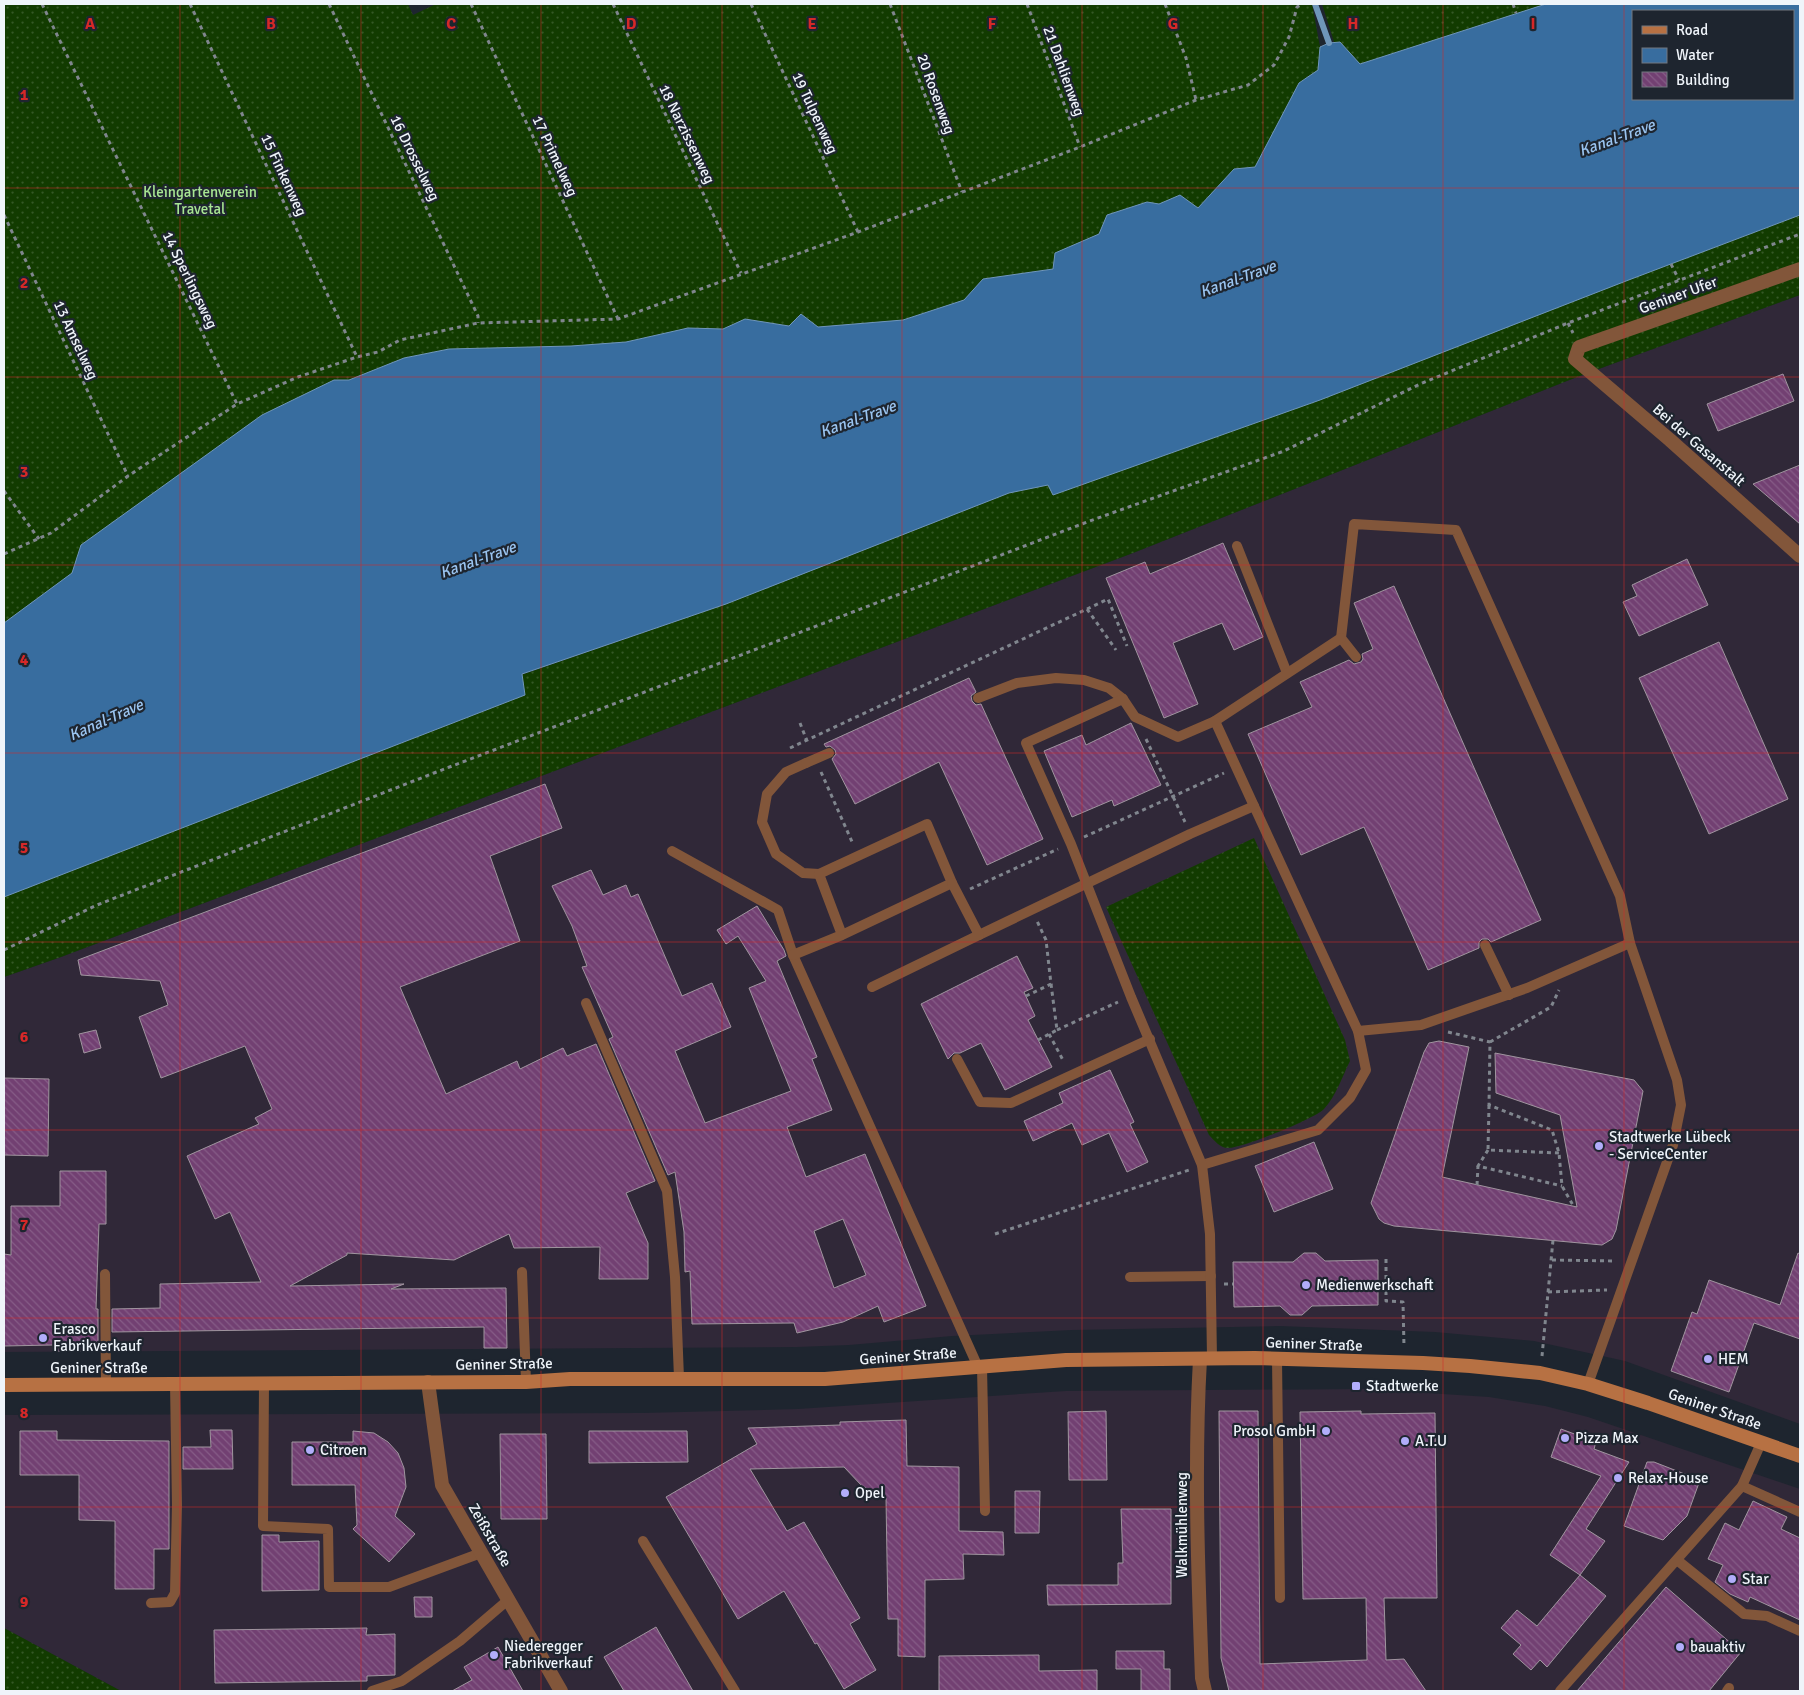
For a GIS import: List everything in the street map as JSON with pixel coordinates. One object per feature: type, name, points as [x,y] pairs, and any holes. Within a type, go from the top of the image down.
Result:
[{"type":"main road","name":"Geniner Straße","points":[[4,1385],[526,1382],[570,1378],[825,1379],[1066,1360],[1277,1358],[1404,1362],[1470,1366],[1540,1374],[1588,1384],[1800,1456]]},
{"type":"street","name":"Geniner Ufer","points":[[1575,359],[1579,348],[1800,269]]},
{"type":"street","name":"Bei der Gasanstalt","points":[[1575,359],[1670,440],[1800,556]]},
{"type":"street","name":"Walkmühlenweg","points":[[1206,1358],[1198,1394],[1198,1586],[1202,1678],[1206,1691]]},
{"type":"street","name":"Zeißstraße","points":[[428,1382],[442,1485],[561,1691]]},
{"type":"lane","points":[[1356,657],[1341,638],[1354,524],[1456,530],[1620,896],[1630,943],[1677,1080],[1681,1105],[1674,1145],[1588,1384]]},
{"type":"lane","points":[[1236,546],[1287,673]]},
{"type":"lane","points":[[978,698],[1017,683],[1056,678],[1084,680],[1109,688],[1123,699],[1135,717],[1178,737],[1215,721],[1341,638]]},
{"type":"lane","points":[[1123,699],[1026,743],[1071,844],[1085,884],[1131,997],[1202,1165],[1210,1234],[1211,1276],[1206,1358]]},
{"type":"lane","points":[[1202,1165],[1318,1130],[1350,1098],[1366,1070],[1358,1031],[1215,721]]},
{"type":"lane","points":[[829,753],[786,772],[767,794],[762,822],[776,854],[803,873],[819,874],[927,824],[952,883],[979,935]]},
{"type":"lane","points":[[872,987],[1190,834],[1254,806]]},
{"type":"lane","points":[[672,851],[778,910],[793,955],[980,1367],[985,1511]]},
{"type":"lane","points":[[819,874],[842,935]]},
{"type":"lane","points":[[793,955],[842,935],[952,883]]},
{"type":"lane","points":[[1358,1031],[1421,1025],[1509,995],[1630,943]]},
{"type":"lane","points":[[1485,945],[1509,995]]},
{"type":"lane","points":[[586,1003],[667,1191],[676,1277],[679,1378]]},
{"type":"lane","points":[[956,1058],[980,1102],[1010,1103],[1150,1039]]},
{"type":"lane","points":[[522,1272],[526,1382]]},
{"type":"lane","points":[[105,1274],[106,1384]]},
{"type":"lane","points":[[1130,1277],[1211,1276]]},
{"type":"lane","points":[[1277,1358],[1280,1598]]},
{"type":"lane","points":[[150,1603],[170,1602],[175,1593],[177,1505],[175,1384]]},
{"type":"lane","points":[[264,1384],[264,1526],[328,1529],[328,1587],[389,1587],[481,1553]]},
{"type":"lane","points":[[1560,1691],[1742,1486],[1761,1443]]},
{"type":"lane","points":[[1742,1486],[1800,1512]]},
{"type":"lane","points":[[642,1541],[735,1691]]},
{"type":"lane","points":[[1677,1560],[1744,1614],[1767,1616],[1800,1631]]},
{"type":"lane","points":[[372,1691],[402,1681],[460,1641],[508,1600]]},
{"type":"path","name":"14 Sperlingsweg","points":[[42,4],[238,404]]},
{"type":"path","name":"15 Finkenweg","points":[[190,4],[357,357]]},
{"type":"path","name":"16 Drosselweg","points":[[328,4],[478,316],[478,323]]},
{"type":"path","name":"17 Primelweg","points":[[472,4],[618,319]]},
{"type":"path","name":"18 Narzissenweg","points":[[613,4],[741,274]]},
{"type":"path","name":"19 Tulpenweg","points":[[751,4],[858,232]]},
{"type":"path","name":"20 Rosenweg","points":[[890,4],[962,192]]},
{"type":"path","name":"21 Dahlienweg","points":[[1027,4],[1080,147]]},
{"type":"path","points":[[1165,4],[1186,58],[1196,100]]},
{"type":"path","points":[[4,554],[51,533],[128,476],[238,404],[298,377],[378,352],[400,340],[478,323],[618,319],[858,232],[1080,147],[1196,100],[1248,85],[1274,65],[1289,37],[1297,5],[1302,4]]},
{"type":"path","points":[[1513,4],[1516,13]]},
{"type":"path","name":"13 Amselweg","points":[[4,214],[128,476]]},
{"type":"path","points":[[4,950],[97,905],[434,773],[1087,522],[1284,452],[1420,384],[1568,323],[1800,234]]},
{"type":"path","points":[[1671,264],[1679,280]]},
{"type":"path","points":[[4,491],[39,538]]},
{"type":"path","points":[[790,748],[1108,600],[1127,646]]},
{"type":"path","points":[[1087,609],[1116,650]]},
{"type":"path","points":[[1135,717],[1190,834]]},
{"type":"path","points":[[800,723],[811,749]]},
{"type":"path","points":[[819,767],[858,856]]},
{"type":"path","points":[[958,895],[1236,768]]},
{"type":"path","points":[[1032,909],[1046,940],[1057,1030]]},
{"type":"path","points":[[1421,1025],[1490,1042],[1551,1007],[1558,992],[1558,975]]},
{"type":"path","points":[[1026,996],[1051,984]]},
{"type":"path","points":[[1038,1040],[1131,997]]},
{"type":"path","points":[[1049,1034],[1070,1076]]},
{"type":"path","points":[[1477,1185],[1478,1166],[1488,1150],[1490,1042]]},
{"type":"path","points":[[1489,1105],[1552,1130],[1559,1153],[1562,1186],[1574,1206]]},
{"type":"path","points":[[1488,1150],[1559,1153]]},
{"type":"path","points":[[995,1234],[1202,1165]]},
{"type":"path","points":[[1478,1166],[1562,1186]]},
{"type":"path","points":[[1540,1374],[1553,1240]]},
{"type":"path","points":[[1386,1259],[1386,1301],[1404,1302],[1404,1362]]},
{"type":"path","points":[[1552,1260],[1631,1261]]},
{"type":"path","points":[[1378,1286],[1386,1286]]},
{"type":"path","points":[[1548,1292],[1621,1290]]},
{"type":"shaded area","points":[[1800,295],[1800,1424],[1625,1361],[1534,1341],[1435,1332],[1280,1326],[1072,1330],[797,1347],[4,1352],[4,977],[1133,553],[1577,377]]},
{"type":"shaded area","points":[[1365,1389],[1489,1397],[1545,1406],[1588,1417],[1800,1489],[1800,1691],[121,1691],[4,1628],[4,1415],[643,1413],[798,1409],[1066,1391]]},
{"type":"green space","name":"Kleingartenverein Travetal","points":[[4,4],[408,4],[413,15],[436,4],[1312,4],[1320,47],[1318,70],[1299,83],[1255,167],[1234,169],[1198,208],[1180,195],[1159,205],[1147,202],[1107,215],[1099,234],[1055,253],[1053,269],[983,279],[964,300],[903,320],[818,327],[789,326],[745,319],[723,329],[688,328],[626,342],[404,358],[349,380],[334,380],[81,545],[72,573],[4,623]]},
{"type":"green space","points":[[1322,4],[1546,4],[1360,64],[1340,42],[1334,42]]},
{"type":"green space","points":[[1800,215],[1800,295],[1577,377],[1133,553],[4,977],[4,897],[525,695],[521,675],[726,604],[1009,493],[1048,485],[1053,495]]},
{"type":"green space","points":[[1254,838],[1345,1040],[1350,1061],[1332,1098],[1324,1109],[1294,1126],[1247,1144],[1225,1148],[1209,1135],[1106,907]]},
{"type":"green space","points":[[4,1628],[121,1691],[4,1691]]},
{"type":"water","name":"Kanal-Trave","points":[[1546,4],[1800,4],[1800,215],[1320,400],[1053,495],[1048,485],[1009,493],[726,604],[522,674],[525,695],[4,897],[4,623],[72,573],[81,545],[262,415],[334,380],[349,380],[404,358],[449,349],[571,346],[626,342],[688,328],[723,329],[745,319],[789,326],[801,314],[818,327],[903,320],[964,300],[983,279],[1053,269],[1055,253],[1099,234],[1107,215],[1147,202],[1159,204],[1180,195],[1198,208],[1234,169],[1255,167],[1299,83],[1318,70],[1320,47],[1329,43],[1340,42],[1360,64]]},
{"type":"building","points":[[1783,374],[1794,401],[1718,431],[1707,404]]},
{"type":"building","points":[[1800,465],[1800,524],[1753,484]]},
{"type":"building","points":[[1223,543],[1263,637],[1234,650],[1222,623],[1173,643],[1198,704],[1164,718],[1106,578],[1145,562],[1150,574]]},
{"type":"building","points":[[1687,559],[1708,605],[1639,636],[1623,602],[1637,596],[1632,585]]},
{"type":"building","points":[[1394,586],[1541,920],[1491,942],[1488,939],[1482,939],[1479,942],[1479,948],[1428,970],[1364,827],[1301,855],[1248,734],[1312,707],[1300,682],[1349,660],[1354,664],[1361,662],[1363,659],[1362,654],[1373,649],[1354,603]]},
{"type":"building","points":[[1719,642],[1788,799],[1709,834],[1639,678]]},
{"type":"building","points":[[969,678],[976,692],[971,696],[972,701],[976,705],[981,704],[1043,839],[987,865],[939,762],[855,804],[832,759],[836,754],[835,750],[830,746],[826,747],[824,744]]},
{"type":"building","points":[[1131,723],[1161,785],[1114,806],[1112,800],[1072,817],[1044,751],[1082,735],[1086,745]]},
{"type":"building","points":[[545,784],[562,828],[490,856],[520,941],[400,987],[446,1094],[517,1061],[520,1069],[563,1048],[567,1056],[596,1044],[655,1181],[626,1193],[648,1243],[648,1279],[599,1279],[600,1247],[514,1248],[509,1234],[454,1260],[347,1253],[347,1255],[290,1286],[404,1284],[391,1289],[506,1288],[507,1348],[484,1348],[484,1327],[112,1332],[112,1309],[160,1308],[160,1284],[261,1282],[230,1212],[215,1219],[187,1156],[259,1124],[255,1118],[272,1109],[245,1046],[161,1078],[139,1017],[168,1005],[160,981],[81,975],[78,960]]},
{"type":"building","points":[[591,870],[603,895],[626,885],[631,897],[638,894],[682,996],[712,983],[731,1027],[675,1051],[705,1123],[791,1091],[749,988],[766,981],[738,936],[726,944],[717,930],[757,906],[784,950],[786,956],[777,961],[817,1057],[812,1059],[832,1110],[787,1127],[806,1177],[865,1154],[926,1306],[884,1322],[878,1306],[843,1322],[797,1333],[794,1323],[692,1324],[690,1271],[685,1272],[684,1232],[675,1172],[668,1175],[609,1039],[613,1037],[582,967],[587,966],[572,926],[552,886]],"holes":[[[843,1219],[866,1275],[834,1288],[814,1231]]]},
{"type":"building","points":[[1017,956],[1033,988],[1024,992],[1035,1016],[1028,1020],[1052,1067],[1005,1090],[981,1043],[960,1053],[954,1053],[948,1059],[921,1004]]},
{"type":"building","points":[[96,1030],[101,1048],[84,1053],[79,1034]]},
{"type":"building","name":"Stadtwerke Lübeck - ServiceCenter","points":[[1439,1041],[1469,1047],[1442,1177],[1577,1207],[1560,1115],[1496,1093],[1495,1053],[1634,1080],[1643,1091],[1616,1230],[1612,1239],[1602,1245],[1394,1226],[1384,1223],[1379,1219],[1371,1203],[1424,1052],[1429,1043]]},
{"type":"building","points":[[1110,1070],[1134,1122],[1130,1124],[1148,1162],[1127,1172],[1109,1133],[1082,1145],[1072,1123],[1033,1141],[1024,1121],[1063,1103],[1059,1093]]},
{"type":"building","points":[[4,1078],[49,1079],[48,1156],[4,1155]]},
{"type":"building","points":[[1314,1142],[1333,1189],[1274,1212],[1255,1166]]},
{"type":"building","points":[[60,1171],[106,1171],[106,1224],[99,1224],[96,1309],[98,1309],[98,1351],[53,1351],[53,1345],[4,1346],[4,1254],[11,1255],[11,1206],[60,1206]]},
{"type":"building","name":"Medienwerkschaft","points":[[1304,1253],[1316,1253],[1325,1261],[1378,1260],[1378,1305],[1312,1306],[1302,1315],[1290,1315],[1280,1306],[1234,1307],[1233,1262],[1293,1262]]},
{"type":"building","points":[[1798,1253],[1800,1254],[1800,1339],[1754,1323],[1729,1392],[1671,1371],[1692,1312],[1697,1314],[1709,1280],[1780,1305]]},
{"type":"building","points":[[1106,1411],[1107,1480],[1069,1480],[1068,1412]]},
{"type":"building","points":[[1219,1411],[1258,1411],[1260,1664],[1367,1660],[1366,1598],[1303,1599],[1300,1412],[1361,1411],[1361,1414],[1435,1413],[1437,1598],[1384,1598],[1386,1660],[1404,1659],[1426,1691],[1229,1691],[1221,1658]]},
{"type":"building","points":[[906,1420],[907,1466],[959,1467],[959,1531],[1003,1532],[1004,1555],[963,1554],[964,1579],[925,1580],[925,1657],[898,1656],[898,1619],[888,1619],[886,1498],[862,1486],[844,1467],[750,1469],[787,1531],[804,1522],[860,1618],[850,1624],[876,1670],[844,1689],[784,1591],[738,1619],[666,1497],[757,1444],[748,1428],[840,1425],[840,1422]]},
{"type":"building","points":[[1561,1429],[1596,1442],[1594,1449],[1629,1462],[1586,1529],[1605,1541],[1580,1575],[1550,1555],[1601,1476],[1551,1457]]},
{"type":"building","points":[[210,1430],[232,1430],[233,1469],[183,1469],[183,1447],[211,1447]]},
{"type":"building","points":[[20,1431],[57,1431],[57,1440],[169,1441],[169,1549],[154,1549],[154,1589],[115,1589],[115,1521],[79,1520],[79,1475],[20,1475]]},
{"type":"building","points":[[353,1431],[374,1433],[388,1442],[398,1453],[404,1468],[406,1487],[395,1516],[415,1534],[389,1562],[353,1529],[357,1525],[355,1485],[292,1485],[292,1442],[353,1442]]},
{"type":"building","points":[[589,1431],[687,1431],[688,1462],[589,1463]]},
{"type":"building","points":[[500,1434],[546,1434],[547,1519],[501,1519]]},
{"type":"building","points":[[1647,1462],[1654,1462],[1700,1480],[1687,1516],[1663,1540],[1624,1526]]},
{"type":"building","points":[[1015,1491],[1040,1491],[1039,1533],[1015,1533]]},
{"type":"building","points":[[1753,1501],[1787,1517],[1781,1529],[1800,1538],[1800,1620],[1750,1597],[1748,1602],[1730,1594],[1715,1582],[1723,1565],[1708,1559],[1725,1523],[1739,1530]]},
{"type":"building","points":[[1121,1509],[1171,1509],[1171,1604],[1048,1605],[1047,1585],[1118,1585],[1118,1563],[1123,1563]]},
{"type":"building","points":[[262,1535],[279,1535],[279,1542],[319,1541],[319,1590],[262,1591]]},
{"type":"building","points":[[1580,1575],[1606,1596],[1547,1667],[1540,1660],[1531,1670],[1513,1654],[1521,1645],[1501,1628],[1517,1610],[1537,1626]]},
{"type":"building","points":[[1666,1587],[1741,1652],[1709,1691],[1577,1691]]},
{"type":"building","points":[[414,1597],[432,1597],[432,1617],[415,1617]]},
{"type":"building","points":[[656,1627],[693,1691],[624,1691],[604,1657]]},
{"type":"building","points":[[367,1628],[366,1635],[395,1634],[395,1675],[367,1676],[367,1681],[215,1683],[214,1630]]},
{"type":"building","points":[[498,1647],[523,1691],[452,1691],[472,1680],[464,1667]]},
{"type":"building","points":[[1116,1651],[1164,1651],[1164,1669],[1170,1669],[1170,1691],[1141,1691],[1141,1669],[1116,1669]]},
{"type":"building","points":[[1039,1655],[1039,1671],[1097,1670],[1097,1691],[939,1691],[939,1656]]},
{"type":"waterway","points":[[1315,4],[1329,43]]},
{"type":"place","name":"Stadtwerke Lübeck - ServiceCenter","points":[[1599,1146]]},
{"type":"place","name":"Medienwerkschaft","points":[[1306,1285]]},
{"type":"place","name":"Erasco Fabrikverkauf","points":[[43,1338]]},
{"type":"place","name":"HEM","points":[[1708,1359]]},
{"type":"place","name":"Stadtwerke","points":[[1356,1386]]},
{"type":"place","name":"Prosol GmbH","points":[[1326,1431]]},
{"type":"place","name":"Pizza Max","points":[[1565,1438]]},
{"type":"place","name":"A.T.U","points":[[1405,1441]]},
{"type":"place","name":"Citroen","points":[[310,1450]]},
{"type":"place","name":"Relax-House","points":[[1618,1478]]},
{"type":"place","name":"Opel","points":[[845,1493]]},
{"type":"place","name":"Star","points":[[1732,1579]]},
{"type":"place","name":"bauaktiv","points":[[1680,1647]]},
{"type":"place","name":"Niederegger Fabrikverkauf","points":[[494,1655]]}]
